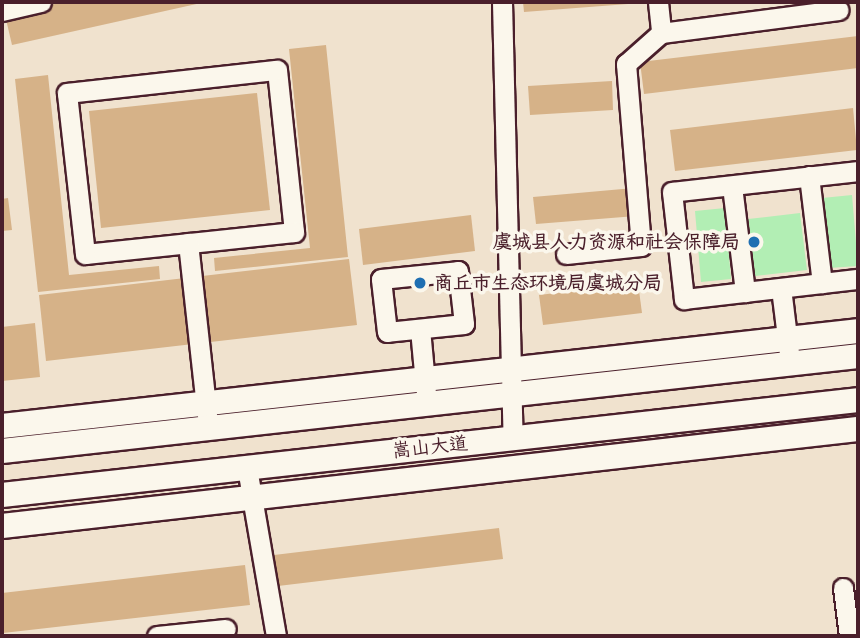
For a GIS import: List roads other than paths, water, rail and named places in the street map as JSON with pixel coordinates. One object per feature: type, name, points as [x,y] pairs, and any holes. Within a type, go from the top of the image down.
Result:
[{"type":"main road","points":[[2,426],[858,331]]},
{"type":"main road","points":[[2,451],[858,356]]},
{"type":"main road","name":"嵩山大道","points":[[2,495],[858,400]]},
{"type":"main road","points":[[2,526],[858,429]]},
{"type":"street","points":[[2,11],[41,2]]},
{"type":"street","points":[[502,2],[513,438]]},
{"type":"street","points":[[658,2],[661,33]]},
{"type":"street","points":[[566,254],[641,246],[626,64],[661,33],[838,10]]},
{"type":"street","points":[[277,70],[295,232],[188,243],[85,254],[67,93],[277,70]]},
{"type":"street","points":[[858,171],[672,192],[684,299],[858,279]]},
{"type":"street","points":[[809,176],[822,283]]},
{"type":"street","points":[[732,186],[745,292]]},
{"type":"street","points":[[188,243],[208,428]]},
{"type":"street","points":[[458,271],[464,324],[421,329],[387,332],[381,279],[458,271]]},
{"type":"street","points":[[781,288],[791,363]]},
{"type":"street","points":[[421,329],[428,404]]},
{"type":"street","points":[[247,468],[276,636]]},
{"type":"street","points":[[843,588],[849,636]]},
{"type":"street","points":[[157,636],[226,629]]},
{"type":"place","name":"虞城县人力资源和社会保障局","points":[[754,242]]},
{"type":"place","name":"商丘市生态环境局虞城分局","points":[[420,283]]}]
